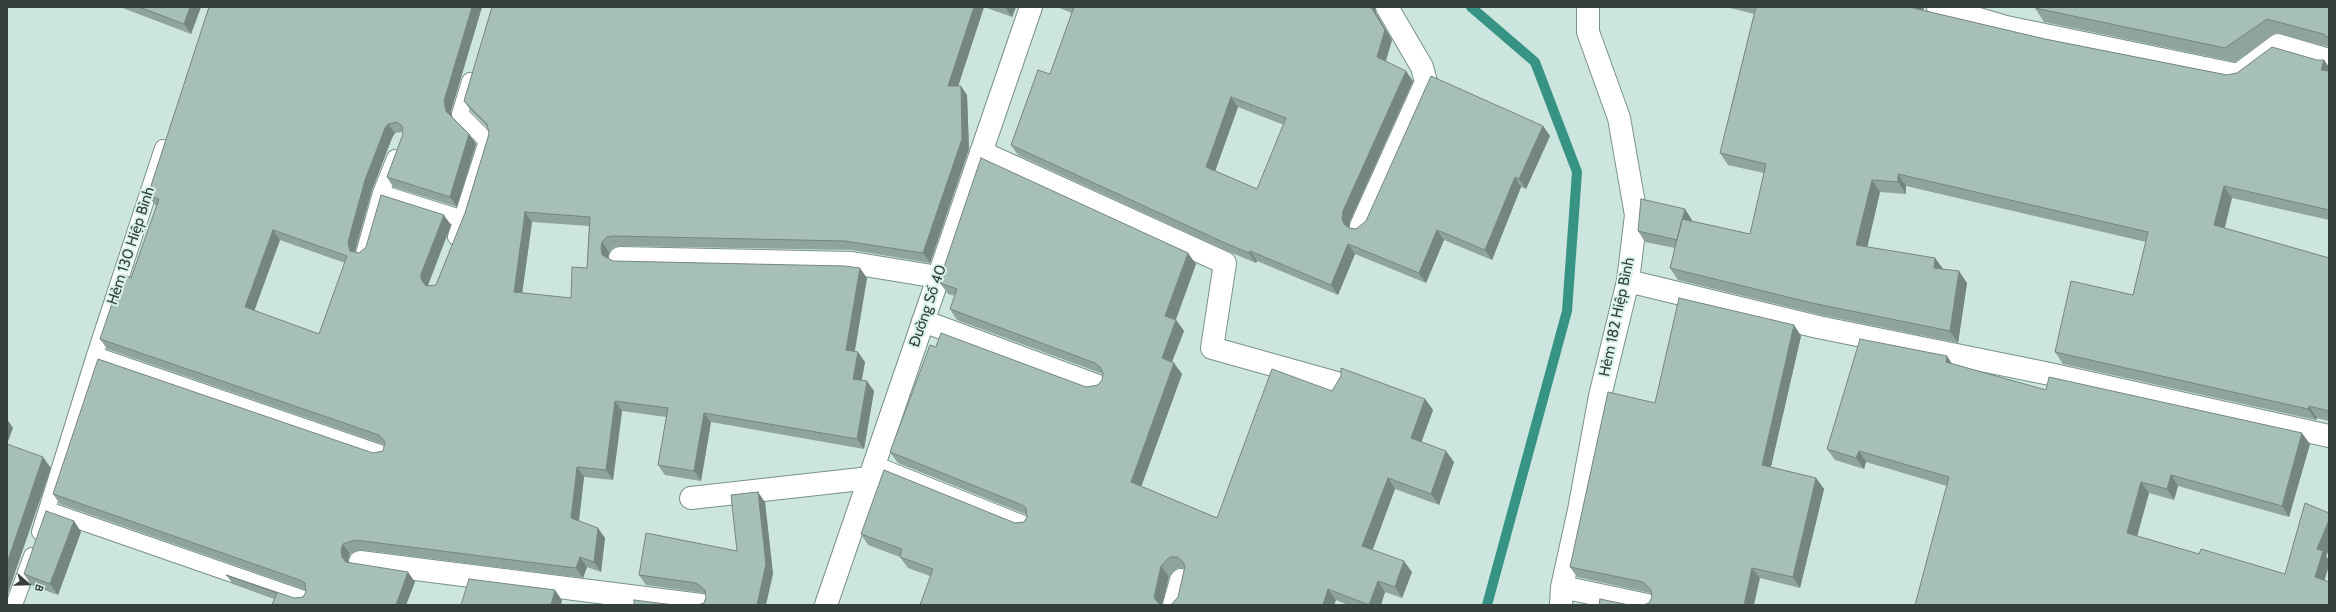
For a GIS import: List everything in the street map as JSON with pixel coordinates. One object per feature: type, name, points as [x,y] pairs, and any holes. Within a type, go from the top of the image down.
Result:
[{"type":"street","name":"Đường Số 40","points":[[826,605],[1030,7]]},
{"type":"street","points":[[1361,226],[1426,82],[1422,67],[1387,7]]},
{"type":"street","name":"Hẻm 182 Hiệp Bình","points":[[1561,596],[1579,510],[1600,396],[1628,281],[1636,215],[1619,118],[1588,32],[1588,7]]},
{"type":"street","points":[[1938,7],[2006,27],[2238,75],[2278,45],[2329,60]]},
{"type":"street","points":[[981,152],[1226,263],[1212,348],[1337,383]]},
{"type":"street","points":[[620,258],[852,263],[938,277]]},
{"type":"street","points":[[1628,281],[1818,327],[2045,373],[2329,436]]},
{"type":"street","points":[[923,321],[1098,386]]},
{"type":"street","points":[[691,498],[872,471]]},
{"type":"street","points":[[360,562],[701,605]]},
{"type":"street","points":[[1174,605],[1182,580]]},
{"type":"street","points":[[1561,596],[1647,605]]},
{"type":"lane","points":[[450,253],[487,141],[460,114],[474,68]]},
{"type":"lane","name":"Hẻm 130 Hiệp Bình","points":[[14,605],[48,510],[95,355],[168,135]]},
{"type":"lane","points":[[364,254],[381,193],[401,141]]},
{"type":"lane","points":[[381,193],[462,219]]},
{"type":"lane","points":[[95,355],[383,454]]},
{"type":"lane","points":[[872,471],[1026,525]]},
{"type":"lane","points":[[48,510],[304,600]]},
{"type":"building","points":[[139,7],[190,7],[184,24]]},
{"type":"building","points":[[209,7],[472,7],[444,101],[446,111],[469,134],[450,197],[387,177],[403,134],[402,126],[397,122],[388,124],[385,128],[365,180],[348,242],[350,251],[359,253],[366,247],[381,195],[444,215],[421,274],[421,279],[426,286],[436,285],[465,213],[489,134],[487,124],[464,101],[492,7],[974,7],[948,86],[961,86],[962,139],[923,253],[845,241],[613,236],[607,237],[602,242],[602,255],[613,261],[844,266],[860,268],[846,350],[858,352],[853,379],[867,381],[857,439],[704,413],[694,471],[658,465],[668,408],[615,401],[606,470],[577,467],[571,518],[598,528],[594,562],[580,557],[576,568],[355,540],[343,544],[341,550],[342,557],[346,562],[408,572],[396,605],[272,605],[277,593],[226,575],[294,598],[303,597],[306,592],[305,583],[53,494],[98,359],[373,453],[383,451],[385,442],[379,435],[100,339],[122,274],[131,278],[159,199],[148,195]],"holes":[[[525,212],[590,217],[587,268],[572,267],[571,298],[514,292]],[[273,230],[347,256],[319,334],[245,307]]]},
{"type":"building","points":[[1074,7],[1371,7],[1385,30],[1377,57],[1406,71],[1343,211],[1342,218],[1344,224],[1349,228],[1356,229],[1366,221],[1431,76],[1543,126],[1519,179],[1515,177],[1485,250],[1437,230],[1419,273],[1348,244],[1331,285],[1250,251],[1249,253],[1225,243],[1011,145],[1038,70],[1050,74]],"holes":[[[1231,97],[1286,118],[1257,189],[1206,167]]]},
{"type":"building","points":[[1756,7],[1913,7],[2045,39],[2227,75],[2237,73],[2272,47],[2317,60],[2324,60],[2321,70],[2329,71],[2329,210],[2224,186],[2214,225],[2329,258],[2329,411],[2309,406],[2308,409],[2055,352],[2071,281],[2133,295],[2148,232],[1898,174],[1898,182],[1872,180],[1856,245],[1935,258],[1934,268],[1959,271],[1950,331],[1812,303],[1670,268],[1682,219],[1750,234],[1766,164],[1720,153]]},
{"type":"building","points":[[2034,7],[2329,7],[2329,38],[2323,34],[2267,19],[2225,48]]},
{"type":"building","points":[[981,158],[1188,253],[1165,316],[1176,320],[1162,358],[1174,363],[1131,482],[1217,518],[1272,369],[1332,391],[1341,376],[1341,368],[1425,399],[1411,438],[1446,451],[1431,494],[1388,478],[1362,546],[1404,561],[1395,587],[1378,581],[1369,605],[1328,589],[1323,605],[1171,605],[1178,597],[1185,566],[1177,557],[1170,557],[1161,566],[1154,597],[1161,605],[920,605],[933,569],[900,557],[902,549],[861,534],[884,470],[1015,523],[1024,522],[1027,517],[1026,508],[1022,505],[890,452],[930,345],[936,347],[941,333],[1086,387],[1098,385],[1102,380],[1103,373],[1100,367],[1095,363],[950,309],[957,289],[940,283]]},
{"type":"building","points":[[1641,199],[1685,209],[1677,240],[1638,231]]},
{"type":"building","points":[[1679,298],[1794,325],[1762,465],[1816,478],[1793,577],[1752,568],[1744,605],[1643,605],[1649,603],[1652,597],[1651,590],[1643,582],[1570,567],[1608,392],[1655,403]]},
{"type":"building","points":[[1860,339],[1947,356],[1946,362],[2046,390],[2049,377],[2302,433],[2282,506],[2171,475],[2167,489],[2141,482],[2127,533],[2199,554],[2201,549],[2285,574],[2305,503],[2329,513],[2329,520],[2317,549],[2323,551],[2315,577],[2329,582],[2329,605],[1915,605],[1949,477],[1859,451],[1856,458],[1827,449]]},
{"type":"building","points":[[7,444],[43,457],[7,563]]},
{"type":"building","points":[[758,492],[766,564],[757,605],[698,605],[704,603],[706,597],[705,590],[696,583],[639,575],[646,533],[737,551],[731,495]]},
{"type":"building","points":[[46,511],[74,521],[50,584],[24,574]]},
{"type":"building","points":[[469,579],[555,590],[551,605],[461,605]]},
{"type":"building","points":[[1600,599],[1629,605],[1599,605]]},
{"type":"building","points":[[634,600],[674,605],[634,605]]},
{"type":"waterway","points":[[1471,7],[1535,62],[1577,172],[1567,311],[1487,605]]}]
